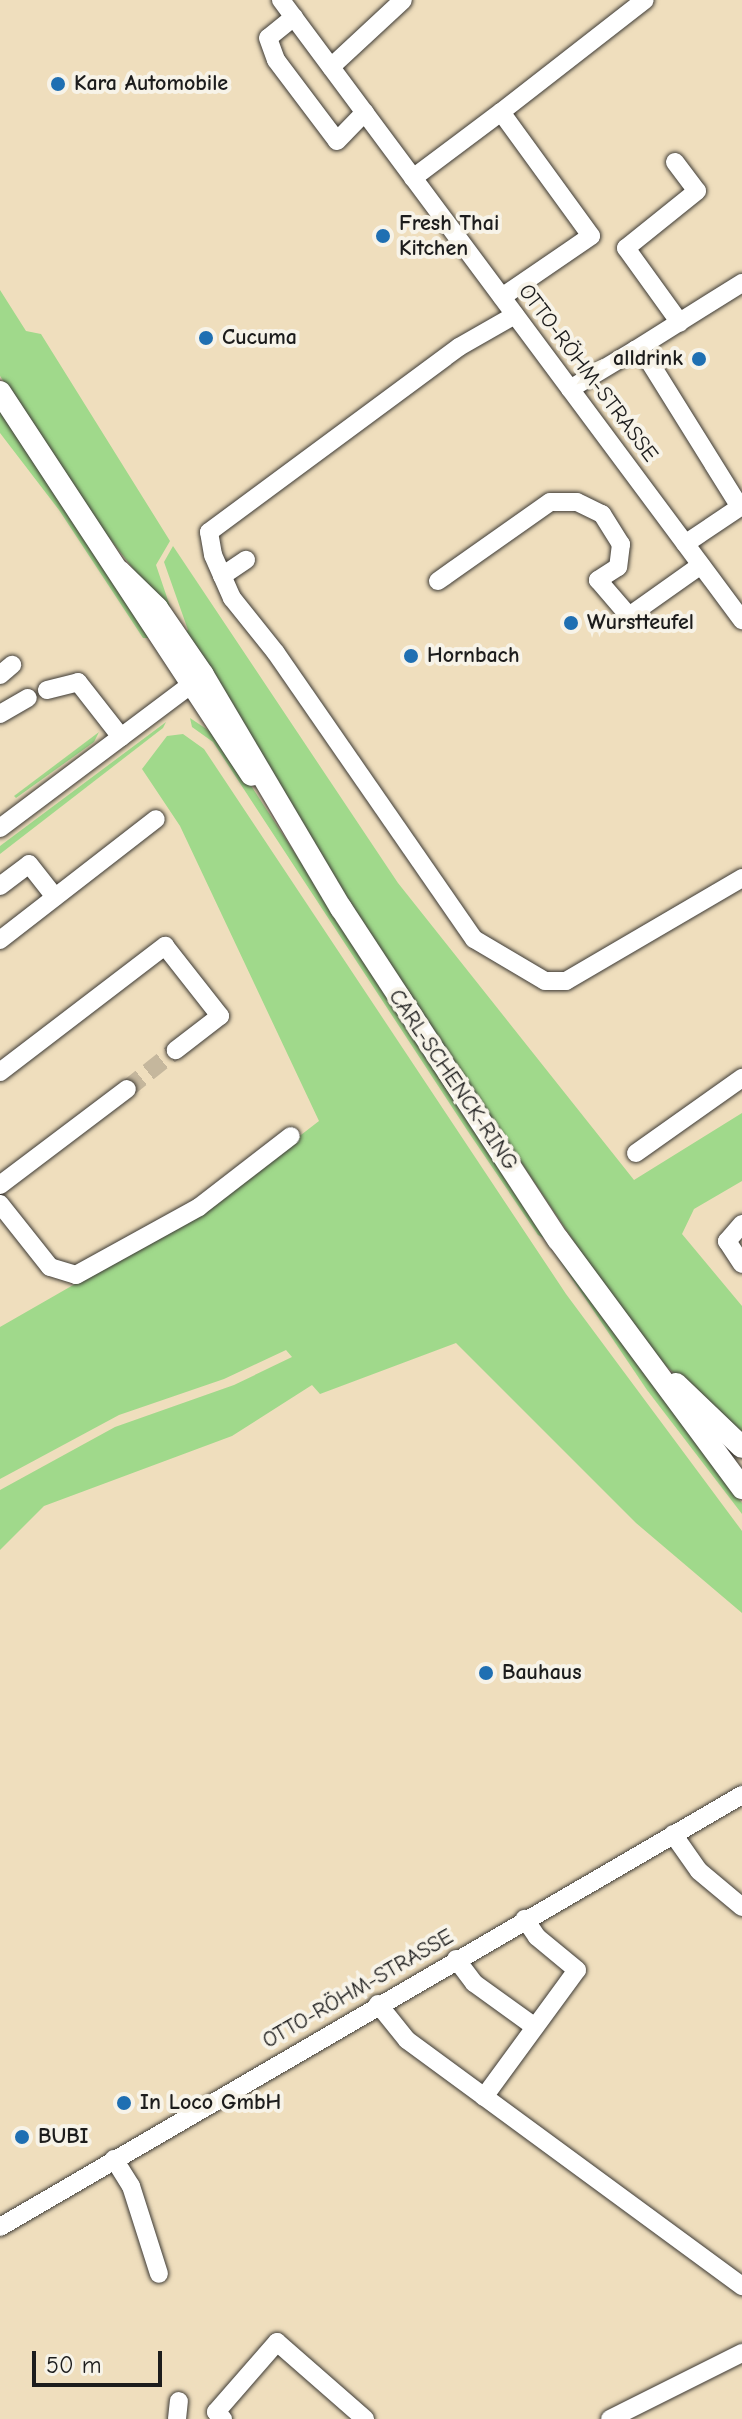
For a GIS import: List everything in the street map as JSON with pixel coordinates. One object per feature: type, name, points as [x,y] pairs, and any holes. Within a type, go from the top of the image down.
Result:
[{"type":"main road","name":"CARL-SCHENCK-RING","points":[[0,392],[119,571],[157,608],[196,680],[393,990],[619,1326],[742,1488]]},
{"type":"main road","name":"CARL-SCHENCK-RING","points":[[619,1326],[742,1447]]},
{"type":"street","name":"OTTO-RÖHM-STRASSE","points":[[281,0],[742,620]]},
{"type":"street","points":[[331,67],[403,0]]},
{"type":"street","points":[[413,178],[645,0]]},
{"type":"street","points":[[294,17],[268,38],[276,60],[337,141],[365,112]]},
{"type":"street","points":[[501,112],[591,236],[502,297]]},
{"type":"street","points":[[675,162],[697,191],[626,248],[680,323]]},
{"type":"street","points":[[570,389],[742,283]]},
{"type":"street","points":[[515,315],[459,347],[209,532],[222,576],[232,598],[276,653],[474,939],[545,981],[566,981],[742,878]]},
{"type":"street","points":[[635,350],[649,361],[741,507],[685,544]]},
{"type":"street","points":[[438,581],[550,502],[577,502],[602,514],[621,544],[618,567],[598,580],[629,616],[701,565]]},
{"type":"street","points":[[222,576],[246,560]]},
{"type":"street","points":[[0,802],[6,823],[196,680]]},
{"type":"street","points":[[47,690],[78,682],[121,737]]},
{"type":"street","points":[[0,714],[28,698]]},
{"type":"street","points":[[0,940],[156,819]]},
{"type":"street","points":[[0,886],[29,864],[55,897]]},
{"type":"street","points":[[0,1072],[165,946],[220,1016],[176,1050]]},
{"type":"street","points":[[636,1153],[742,1078]]},
{"type":"street","points":[[0,1185],[127,1089]]},
{"type":"street","points":[[0,1204],[50,1267],[76,1275],[199,1207],[291,1136]]},
{"type":"street","points":[[742,1224],[727,1241],[742,1264]]},
{"type":"street","name":"OTTO-RÖHM-STRASSE","points":[[0,2227],[378,2004],[742,1795]]},
{"type":"street","points":[[673,1834],[699,1871],[742,1907]]},
{"type":"street","points":[[484,2097],[577,1970],[537,1937],[525,1919]]},
{"type":"street","points":[[456,1959],[474,1983],[535,2027]]},
{"type":"street","points":[[378,2004],[401,2035],[742,2286]]},
{"type":"street","points":[[114,2159],[131,2186],[159,2274]]},
{"type":"street","points":[[223,2419],[216,2412],[277,2342],[365,2419]]},
{"type":"street","points":[[610,2419],[742,2353]]},
{"type":"green space","points":[[0,290],[26,331],[41,334],[170,541],[156,565],[176,624],[100,526],[0,376]]},
{"type":"green space","points":[[0,410],[152,638],[143,638],[59,510],[0,433]]},
{"type":"green space","points":[[173,546],[398,883],[634,1180],[742,1113],[742,1181],[694,1209],[682,1234],[742,1306],[742,1433],[666,1366],[611,1297],[339,889],[182,634],[188,630],[164,562]]},
{"type":"green space","points":[[190,718],[220,738],[547,1240],[538,1235],[467,1130],[213,742],[192,727]]},
{"type":"green space","points":[[166,722],[163,728],[0,854],[0,846]]},
{"type":"green space","points":[[99,732],[94,742],[16,798],[14,796]]},
{"type":"green space","points":[[183,734],[204,749],[566,1294],[742,1531],[742,1613],[636,1523],[456,1343],[320,1394],[312,1385],[232,1436],[44,1506],[0,1550],[0,1490],[115,1427],[234,1385],[292,1357],[286,1350],[224,1379],[119,1415],[0,1479],[0,1327],[204,1210],[319,1121],[180,826],[142,769],[167,736]]},
{"type":"green space","points":[[554,1252],[742,1503],[742,1514],[647,1390]]},
{"type":"tunnel","points":[[127,1089],[176,1050]]},
{"type":"place","name":"Kara Automobile","points":[[58,84]]},
{"type":"place","name":"Fresh Thai Kitchen","points":[[383,236]]},
{"type":"place","name":"Cucuma","points":[[206,338]]},
{"type":"place","name":"alldrink","points":[[699,359]]},
{"type":"place","name":"Wurstteufel","points":[[571,623]]},
{"type":"place","name":"Hornbach","points":[[411,656]]},
{"type":"place","name":"Bauhaus","points":[[486,1673]]},
{"type":"place","name":"In Loco GmbH","points":[[124,2103]]},
{"type":"place","name":"BUBI","points":[[22,2137]]}]
